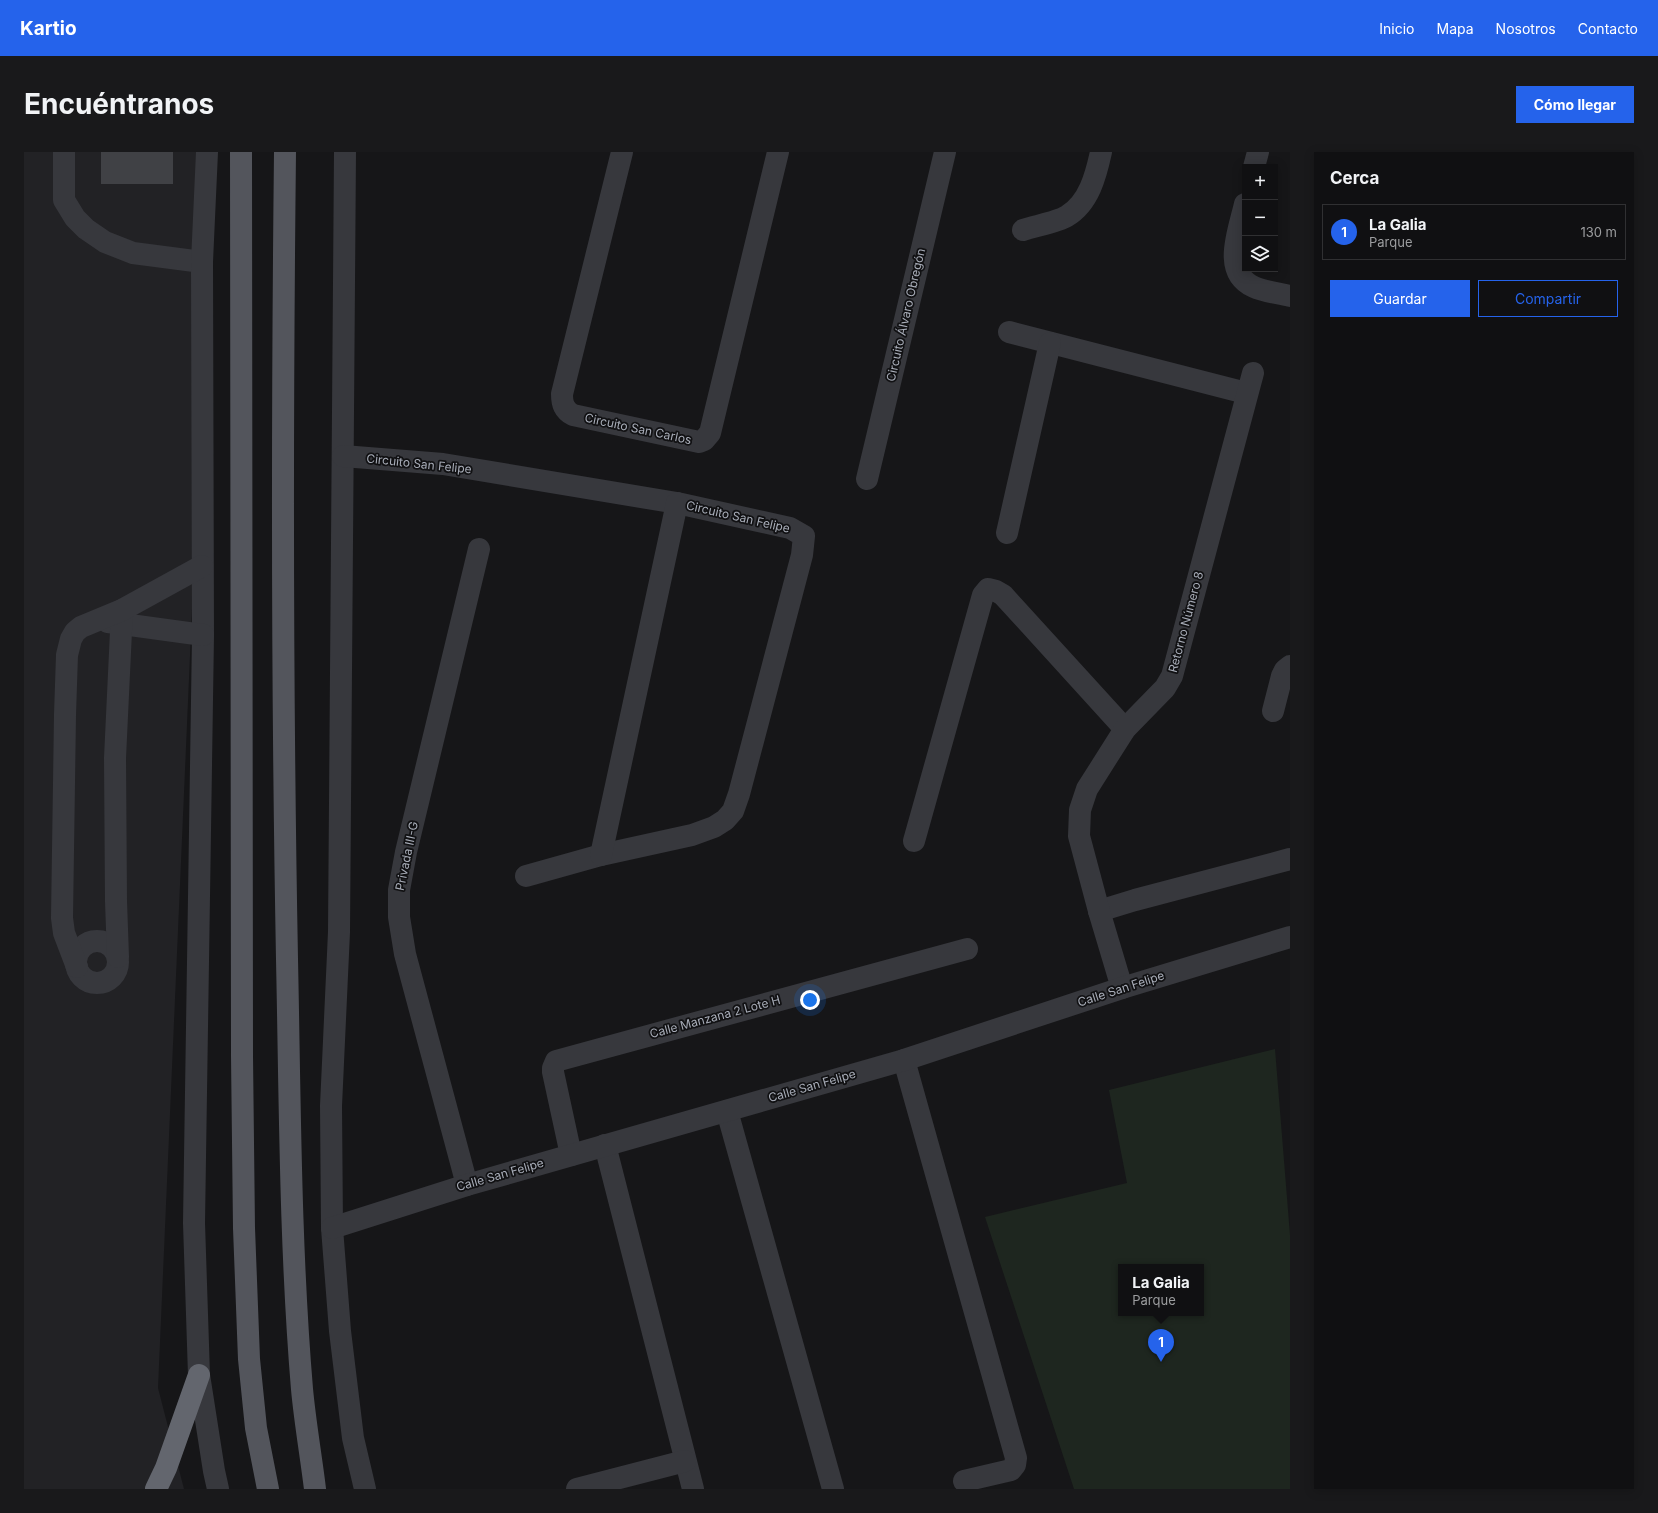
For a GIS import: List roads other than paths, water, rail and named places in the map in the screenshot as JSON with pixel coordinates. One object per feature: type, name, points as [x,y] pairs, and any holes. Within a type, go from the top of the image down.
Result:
[{"type":"highway","points":[[156,1489],[166,1468],[199,1375]]},
{"type":"main road","points":[[241,152],[242,1025],[244,1228],[249,1359],[256,1428],[268,1489]]},
{"type":"main road","points":[[285,152],[282,458],[285,835],[289,1048],[294,1253],[298,1323],[303,1392],[315,1489]]},
{"type":"street","points":[[64,152],[64,200],[75,218],[86,229],[105,242],[133,253],[202,262]]},
{"type":"street","points":[[207,152],[202,262],[203,635],[194,1223],[199,1375],[218,1489]]},
{"type":"street","points":[[345,152],[340,932],[331,1106],[332,1228],[340,1331],[353,1438],[365,1489]]},
{"type":"street","name":"Circuito San Carlos","points":[[622,152],[562,394],[562,400],[564,407],[573,415],[699,442],[704,440],[710,433],[778,152]]},
{"type":"street","name":"Circuito Álvaro Obregón","points":[[867,479],[944,152]]},
{"type":"street","points":[[1023,230],[1067,216],[1083,201],[1096,174],[1101,152]]},
{"type":"street","points":[[1255,164],[1258,152]]},
{"type":"street","points":[[1242,217],[1235,246],[1234,258],[1236,270],[1242,280],[1255,288],[1290,296]]},
{"type":"street","points":[[1010,332],[1246,393]]},
{"type":"street","points":[[1007,533],[1050,343]]},
{"type":"street","name":"Retorno Número 8","points":[[1122,988],[1079,836],[1080,810],[1086,789],[1125,729],[1165,688],[1172,676],[1252,373]]},
{"type":"street","name":"Circuito San Felipe","points":[[343,456],[444,464],[677,503],[790,528],[804,536],[803,551],[739,794],[733,811],[725,820],[714,827],[692,835],[601,856]]},
{"type":"street","points":[[526,876],[601,856],[677,503]]},
{"type":"street","name":"Privada III-G","points":[[467,1185],[405,954],[399,917],[399,890],[406,852],[480,549]]},
{"type":"street","points":[[121,617],[202,566]]},
{"type":"street","points":[[914,841],[983,595],[988,589],[996,590],[1003,595],[1125,729]]},
{"type":"street","points":[[121,617],[115,758],[118,965],[115,973],[110,979],[94,983],[86,980],[80,974],[64,933],[62,918],[65,715],[67,655],[71,639],[75,632],[81,627],[99,620],[121,617],[203,635]]},
{"type":"street","points":[[1273,711],[1282,676],[1285,670],[1290,666]]},
{"type":"street","points":[[1099,911],[1290,859]]},
{"type":"street","points":[[77,967],[77,957],[81,949],[88,943],[97,941],[106,943],[113,949],[118,957]]},
{"type":"street","name":"Calle San Felipe","points":[[332,1228],[467,1185],[904,1060],[1122,988],[1290,942]]},
{"type":"street","name":"Calle Manzana 2 Lote H","points":[[571,1155],[553,1068],[556,1061],[968,949]]},
{"type":"street","points":[[904,1060],[1016,1458],[1015,1465],[1011,1470],[964,1481]]},
{"type":"street","points":[[727,1111],[833,1489]]},
{"type":"street","points":[[605,1145],[693,1489]]},
{"type":"street","points":[[577,1489],[685,1461]]},
{"type":"place","name":"La Galia","points":[[1161,1362]]}]
